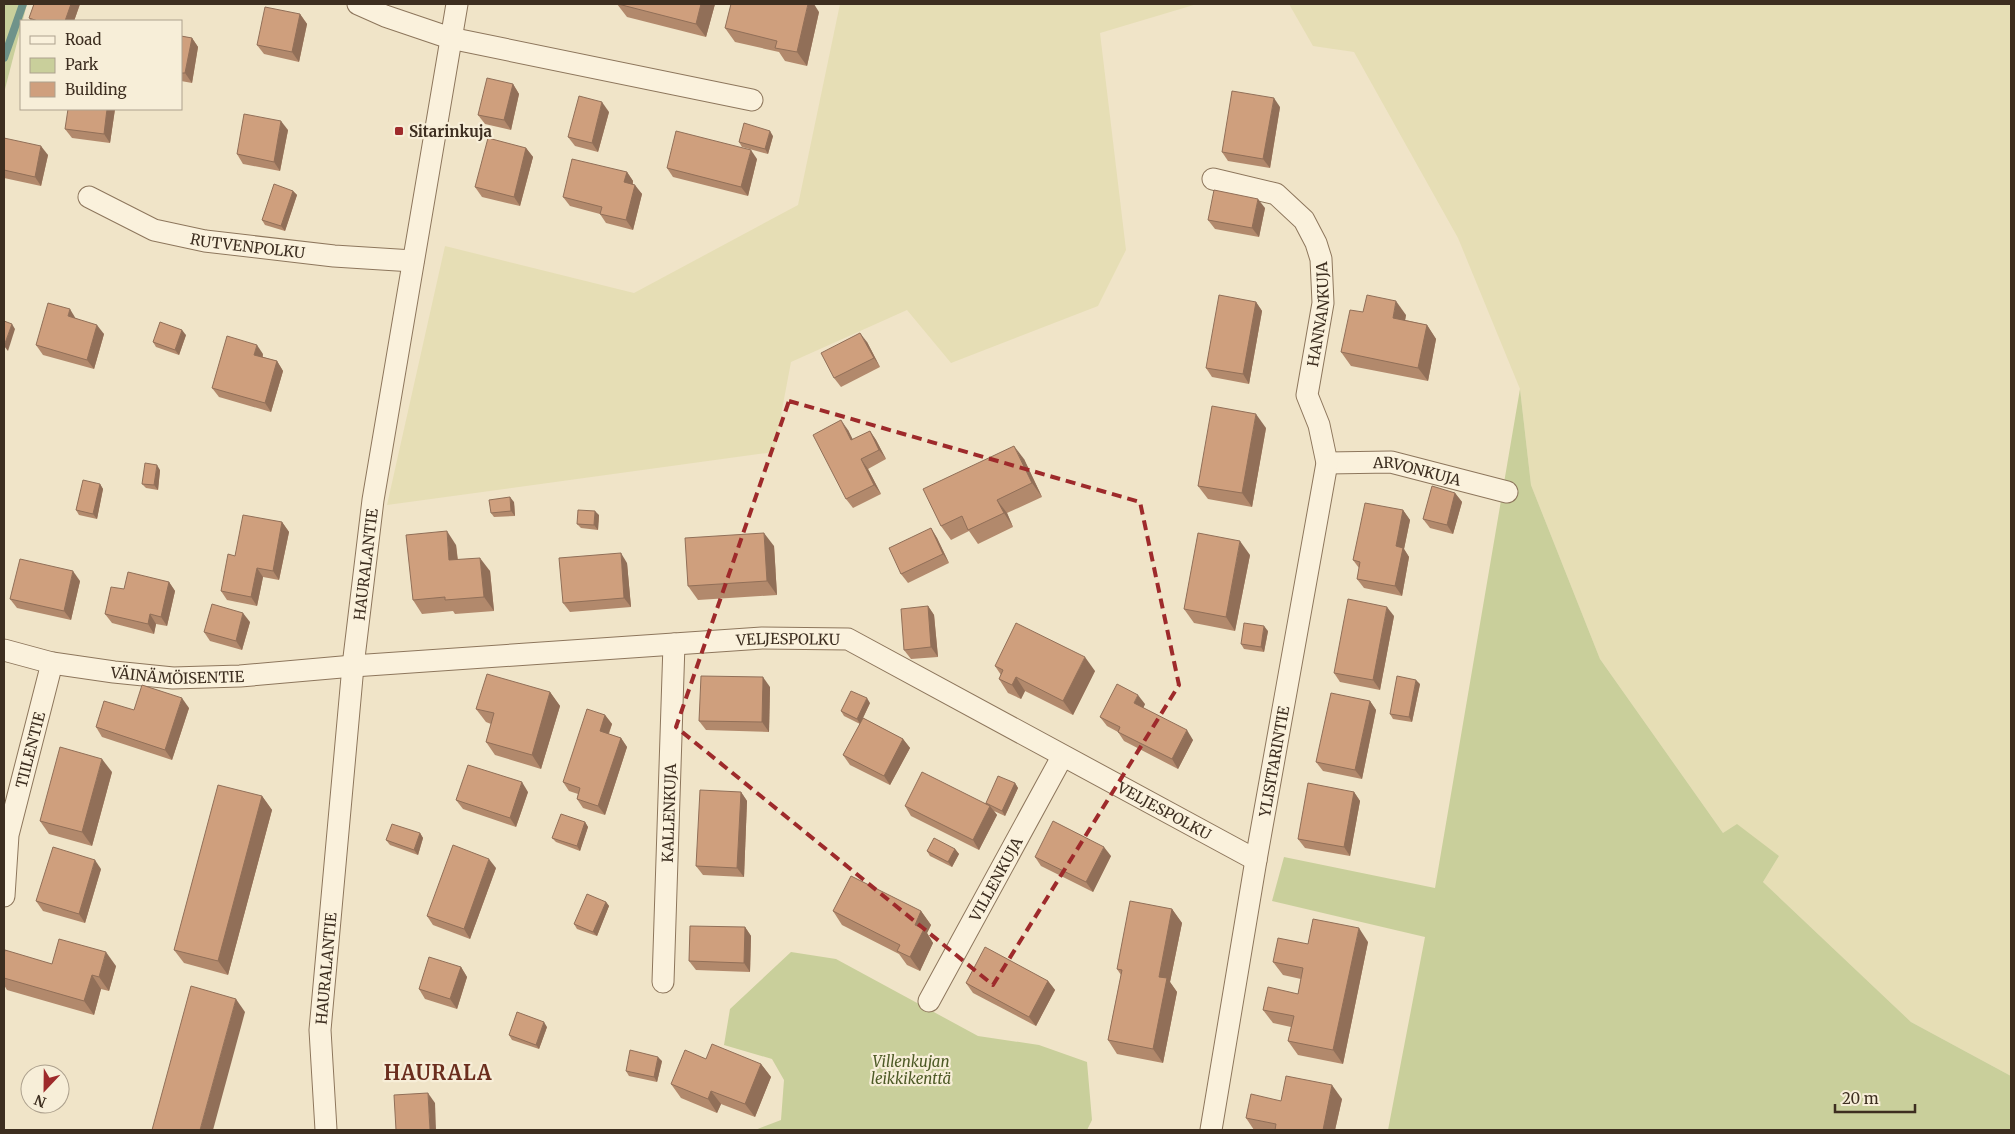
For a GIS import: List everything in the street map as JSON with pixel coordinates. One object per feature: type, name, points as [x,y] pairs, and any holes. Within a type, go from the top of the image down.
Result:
[{"type":"street","points":[[358,4],[385,16],[450,38],[752,100]]},
{"type":"street","name":"HAURALANTIE","points":[[326,1130],[320,1030],[353,666],[373,500],[457,4]]},
{"type":"street","name":"HANNANKUJA","points":[[1213,179],[1276,194],[1304,220],[1316,243],[1321,259],[1324,303],[1307,395]]},
{"type":"street","name":"RUTVENPOLKU","points":[[89,197],[154,230],[205,241],[334,256],[413,261]]},
{"type":"street","name":"YLISITARINTIE","points":[[1211,1130],[1256,860],[1327,463],[1319,425],[1307,395]]},
{"type":"street","name":"ARVONKUJA","points":[[1327,463],[1391,462],[1507,492]]},
{"type":"street","name":"VELJESPOLKU","points":[[353,666],[762,638],[848,639],[1062,757],[1256,860]]},
{"type":"street","name":"KALLENKUJA","points":[[663,982],[674,644]]},
{"type":"street","name":"VÄINÄMÖISENTIE","points":[[4,650],[52,663],[173,678],[240,676],[353,666]]},
{"type":"street","name":"TIILENTIE","points":[[4,896],[8,834],[52,663]]},
{"type":"street","name":"VILLENKUJA","points":[[929,1001],[1062,757]]},
{"type":"highlighted area","points":[[789,401],[1140,502],[1179,685],[993,985],[676,727]]},
{"type":"shaded area","points":[[840,4],[1197,4],[1100,33],[1126,250],[1098,306],[951,363],[907,310],[791,362],[774,452],[387,505],[445,246],[634,293],[798,205]]},
{"type":"shaded area","points":[[1289,4],[2011,4],[2011,1076],[1911,1022],[1763,882],[1779,856],[1723,833],[1600,659],[1531,485],[1520,389],[1458,238],[1354,52],[1313,46]]},
{"type":"green space","points":[[4,4],[27,4],[23,20],[20,20],[20,31],[4,93]]},
{"type":"green space","points":[[1520,389],[1531,485],[1600,659],[1723,833],[1737,824],[1779,856],[1763,882],[1911,1022],[2011,1076],[2011,1130],[1388,1130],[1425,937],[1272,901],[1284,857],[1435,888]]},
{"type":"green space","name":"Villenkujan leikkikenttä","points":[[791,952],[836,959],[978,1036],[1039,1045],[1087,1062],[1092,1120],[1087,1130],[755,1130],[781,1120],[784,1080],[772,1059],[724,1045],[730,1009]]},
{"type":"building","points":[[34,4],[71,4],[65,20],[35,20],[29,18]]},
{"type":"building","points":[[618,4],[701,4],[696,24]]},
{"type":"building","points":[[731,4],[808,4],[797,52],[775,48],[777,41],[725,28]]},
{"type":"building","points":[[265,7],[300,14],[292,52],[257,45]]},
{"type":"building","points":[[182,36],[192,38],[185,73],[182,73]]},
{"type":"building","points":[[487,78],[513,84],[504,120],[478,115]]},
{"type":"building","points":[[1232,91],[1274,98],[1263,159],[1222,152]]},
{"type":"building","points":[[579,96],[602,102],[592,143],[568,137]]},
{"type":"building","points":[[68,110],[107,110],[104,134],[65,129]]},
{"type":"building","points":[[244,114],[281,121],[274,162],[237,154]]},
{"type":"building","points":[[744,123],[770,131],[765,149],[739,142]]},
{"type":"building","points":[[676,131],[751,150],[741,187],[667,168]]},
{"type":"building","points":[[4,138],[41,146],[35,177],[4,170]]},
{"type":"building","points":[[488,138],[526,148],[514,197],[475,187]]},
{"type":"building","points":[[572,159],[627,172],[624,182],[635,185],[626,220],[600,214],[602,207],[563,197]]},
{"type":"building","points":[[274,184],[293,191],[281,226],[262,220]]},
{"type":"building","points":[[1214,190],[1258,199],[1252,228],[1208,220]]},
{"type":"building","points":[[1219,295],[1256,302],[1243,374],[1206,368]]},
{"type":"building","points":[[1367,295],[1396,301],[1393,318],[1427,325],[1418,368],[1341,352],[1350,310],[1363,312]]},
{"type":"building","points":[[48,303],[70,309],[68,316],[97,325],[87,360],[36,345]]},
{"type":"building","points":[[4,321],[12,324],[4,346]]},
{"type":"building","points":[[160,322],[182,330],[175,350],[153,342]]},
{"type":"building","points":[[860,333],[874,358],[834,378],[821,353]]},
{"type":"building","points":[[227,336],[257,345],[254,355],[277,361],[265,403],[212,388]]},
{"type":"building","points":[[1212,406],[1256,414],[1242,493],[1198,486]]},
{"type":"building","points":[[841,420],[851,440],[870,431],[879,450],[861,459],[874,485],[846,499],[813,435]]},
{"type":"building","points":[[1014,446],[1032,483],[997,500],[1004,513],[968,530],[962,516],[941,526],[923,489]]},
{"type":"building","points":[[145,463],[157,465],[154,485],[142,484]]},
{"type":"building","points":[[83,480],[100,484],[93,514],[76,510]]},
{"type":"building","points":[[1432,486],[1455,493],[1447,525],[1423,519]]},
{"type":"building","points":[[510,497],[511,511],[491,513],[489,500]]},
{"type":"building","points":[[1365,503],[1403,510],[1396,546],[1403,548],[1395,586],[1357,579],[1360,562],[1353,560]]},
{"type":"building","points":[[578,510],[595,511],[594,525],[577,524]]},
{"type":"building","points":[[243,515],[282,522],[273,571],[257,568],[251,597],[221,591],[228,554],[235,556]]},
{"type":"building","points":[[931,528],[943,554],[901,574],[889,548]]},
{"type":"building","points":[[447,531],[449,560],[480,558],[484,597],[445,600],[445,597],[413,600],[406,535]]},
{"type":"building","points":[[764,533],[767,581],[688,586],[685,538]]},
{"type":"building","points":[[1198,533],[1240,541],[1226,617],[1184,609]]},
{"type":"building","points":[[621,553],[624,598],[563,603],[559,558]]},
{"type":"building","points":[[20,559],[73,571],[64,611],[10,599]]},
{"type":"building","points":[[128,572],[169,582],[161,617],[150,614],[148,624],[105,614],[111,587],[124,589]]},
{"type":"building","points":[[1348,599],[1387,607],[1373,680],[1334,673]]},
{"type":"building","points":[[212,604],[243,613],[236,641],[204,632]]},
{"type":"building","points":[[928,606],[931,647],[904,650],[901,609]]},
{"type":"building","points":[[1016,623],[1085,657],[1063,701],[1016,677],[1012,685],[999,679],[1003,670],[995,666]]},
{"type":"building","points":[[1244,623],[1264,626],[1261,647],[1241,644]]},
{"type":"building","points":[[487,674],[550,692],[532,755],[486,742],[494,713],[476,709]]},
{"type":"building","points":[[701,676],[763,677],[762,722],[699,721]]},
{"type":"building","points":[[1397,676],[1416,680],[1409,717],[1390,714]]},
{"type":"building","points":[[1117,684],[1138,695],[1134,703],[1187,730],[1172,759],[1118,732],[1120,727],[1100,717]]},
{"type":"building","points":[[142,685],[182,698],[165,750],[96,727],[104,701],[134,710]]},
{"type":"building","points":[[851,691],[867,698],[857,719],[841,711]]},
{"type":"building","points":[[1331,693],[1370,701],[1355,770],[1316,762]]},
{"type":"building","points":[[587,709],[605,715],[600,731],[621,738],[598,806],[577,799],[580,788],[563,782]]},
{"type":"building","points":[[863,718],[903,739],[884,776],[843,755]]},
{"type":"building","points":[[60,747],[102,759],[82,832],[40,821]]},
{"type":"building","points":[[468,765],[522,782],[510,818],[456,800]]},
{"type":"building","points":[[922,772],[990,806],[973,840],[905,806]]},
{"type":"building","points":[[998,776],[1015,783],[1002,811],[986,803]]},
{"type":"building","points":[[1308,783],[1354,792],[1344,847],[1298,839]]},
{"type":"building","points":[[218,785],[262,796],[218,961],[174,950]]},
{"type":"building","points":[[700,790],[741,792],[737,868],[696,866]]},
{"type":"building","points":[[561,814],[585,822],[577,846],[552,838]]},
{"type":"building","points":[[1053,821],[1104,847],[1086,882],[1035,857]]},
{"type":"building","points":[[392,824],[420,833],[414,850],[386,840]]},
{"type":"building","points":[[934,838],[955,849],[948,862],[927,851]]},
{"type":"building","points":[[453,845],[489,859],[464,929],[427,916]]},
{"type":"building","points":[[53,847],[95,860],[79,914],[36,901]]},
{"type":"building","points":[[851,876],[921,911],[915,925],[924,929],[910,957],[897,951],[900,945],[833,911]]},
{"type":"building","points":[[587,894],[606,902],[593,932],[574,924]]},
{"type":"building","points":[[1130,901],[1172,909],[1159,977],[1167,978],[1153,1049],[1108,1040],[1122,970],[1117,969]]},
{"type":"building","points":[[1313,919],[1359,928],[1333,1050],[1288,1041],[1294,1016],[1263,1010],[1268,987],[1298,994],[1303,968],[1273,962],[1278,938],[1308,944]]},
{"type":"building","points":[[690,926],[745,927],[744,963],[689,961]]},
{"type":"building","points":[[59,939],[106,952],[99,977],[92,975],[84,1001],[4,978],[5,950],[52,964]]},
{"type":"building","points":[[985,947],[1048,981],[1029,1017],[966,983]]},
{"type":"building","points":[[429,957],[461,967],[450,999],[419,989]]},
{"type":"building","points":[[191,986],[236,999],[200,1130],[152,1130]]},
{"type":"building","points":[[517,1012],[544,1022],[536,1045],[509,1035]]},
{"type":"building","points":[[712,1044],[761,1064],[745,1104],[711,1091],[708,1099],[671,1084],[685,1050],[706,1059]]},
{"type":"building","points":[[630,1050],[658,1057],[654,1077],[626,1071]]},
{"type":"building","points":[[1286,1076],[1332,1085],[1323,1130],[1275,1130],[1276,1124],[1246,1118],[1251,1094],[1281,1101]]},
{"type":"building","points":[[428,1093],[430,1130],[396,1130],[394,1095]]},
{"type":"waterway","points":[[4,58],[23,4]]},
{"type":"place","name":"Sitarinkuja","points":[[399,131]]},
{"type":"district","name":"HAURALA","points":[[438,1072]]}]
